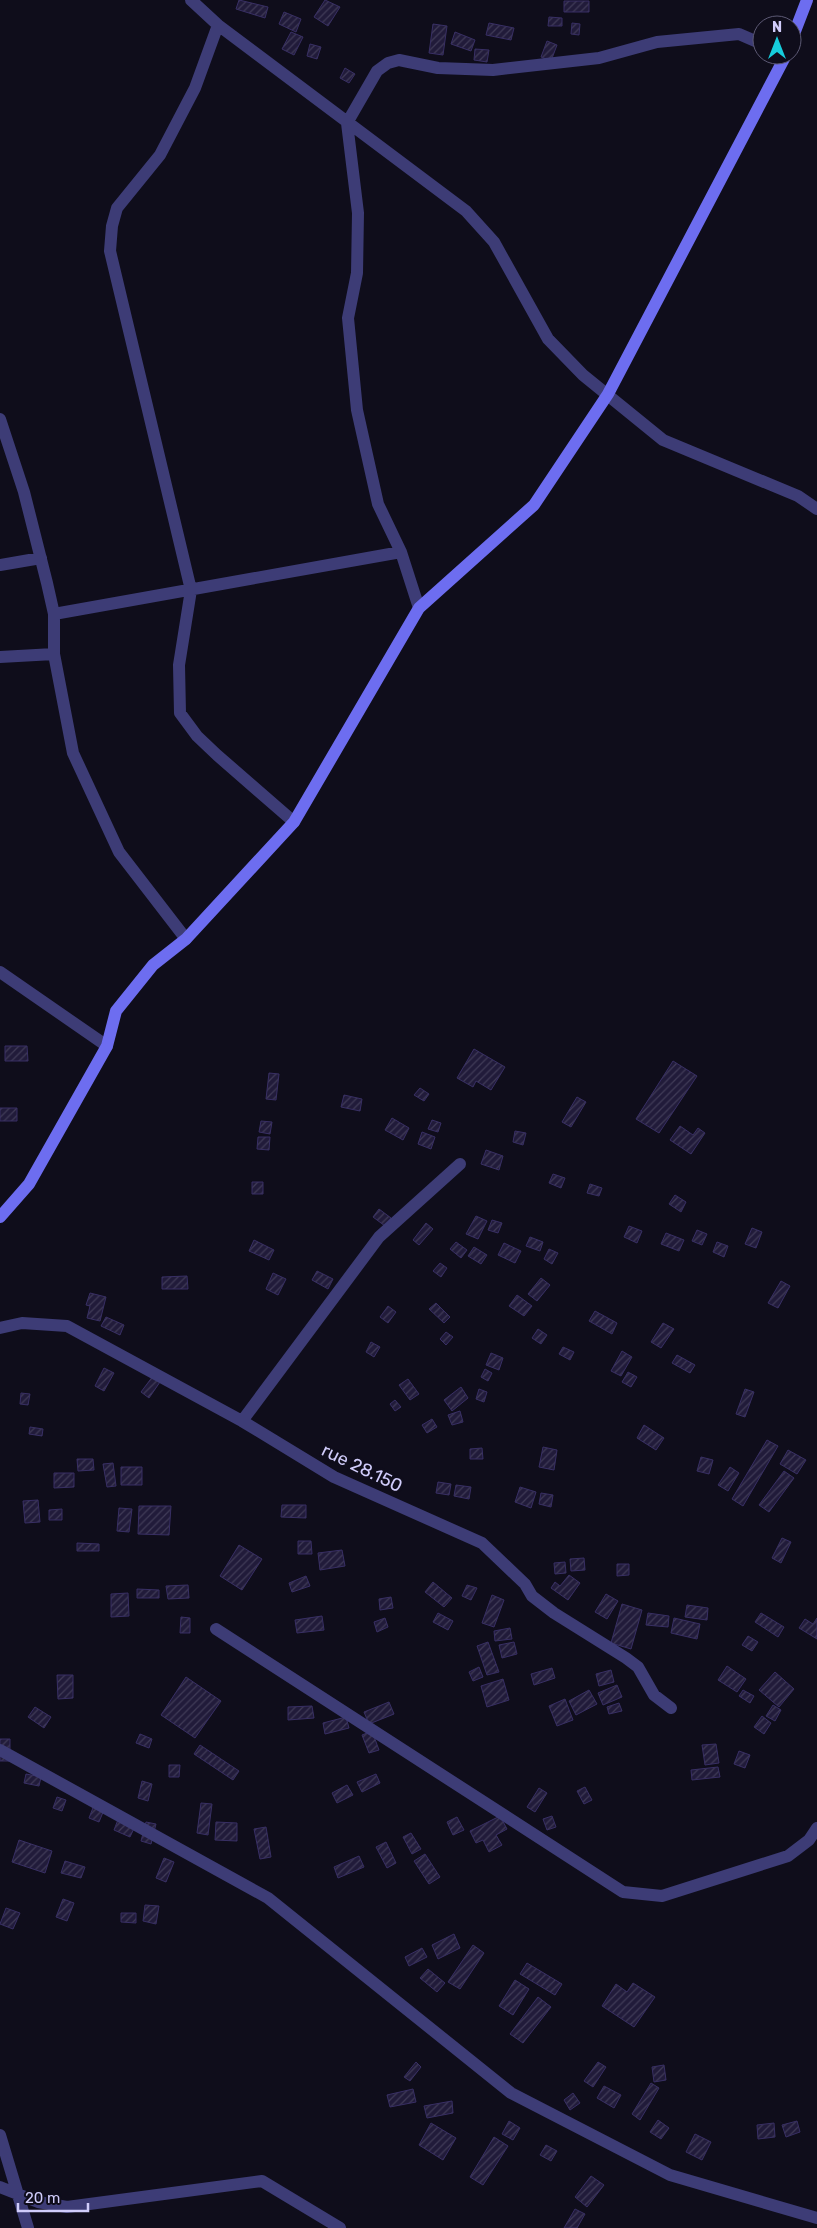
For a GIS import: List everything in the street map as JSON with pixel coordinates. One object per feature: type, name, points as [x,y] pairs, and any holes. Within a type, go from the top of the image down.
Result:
[{"type":"street","points":[[191,0],[218,25],[466,211],[494,242],[548,339],[583,375],[663,440],[798,496],[817,508]]},
{"type":"street","points":[[801,15],[807,0]]},
{"type":"street","points":[[218,25],[195,88],[160,155],[117,208],[112,226],[110,251],[191,590],[179,664],[180,713],[204,742],[294,822]]},
{"type":"street","points":[[419,608],[401,552],[378,504],[357,410],[348,318],[357,273],[358,213],[347,122],[377,71],[388,63],[399,60],[438,68],[493,70],[599,58],[666,41],[739,34],[752,40]]},
{"type":"street","points":[[0,1217],[29,1184],[107,1046],[116,1011],[153,965],[186,939],[294,822],[419,608],[534,505],[608,394],[781,65]]},
{"type":"street","points":[[0,420],[24,492],[54,614],[54,654],[73,753],[119,852],[186,939]]},
{"type":"street","points":[[54,614],[401,552]]},
{"type":"street","points":[[0,565],[41,558]]},
{"type":"street","points":[[0,657],[54,654]]},
{"type":"street","points":[[0,972],[107,1046]]},
{"type":"street","points":[[242,1421],[379,1237],[460,1164]]},
{"type":"street","name":"rue 28.150","points":[[0,1328],[22,1323],[67,1326],[242,1421],[334,1477],[482,1542],[524,1584],[532,1596],[546,1608],[638,1667],[654,1695],[671,1708]]},
{"type":"street","points":[[216,1629],[623,1892],[662,1896],[788,1856],[809,1840],[817,1828]]},
{"type":"street","points":[[0,1750],[268,1898],[511,2093],[670,2175],[817,2218]]},
{"type":"street","points":[[0,2135],[16,2195],[28,2228]]},
{"type":"street","points":[[0,2187],[16,2195],[38,2202],[67,2207],[262,2181],[340,2228]]},
{"type":"building","points":[[239,0],[268,7],[265,18],[236,9]]},
{"type":"building","points":[[325,0],[340,7],[328,26],[314,17]]},
{"type":"building","points":[[564,1],[589,1],[589,12],[564,12]]},
{"type":"building","points":[[284,12],[301,19],[296,32],[279,24]]},
{"type":"building","points":[[549,17],[562,18],[562,26],[548,26]]},
{"type":"building","points":[[489,23],[514,28],[511,40],[486,35]]},
{"type":"building","points":[[572,23],[580,24],[579,35],[571,34]]},
{"type":"building","points":[[433,24],[447,26],[443,55],[429,53]]},
{"type":"building","points":[[291,32],[303,37],[294,55],[282,49]]},
{"type":"building","points":[[455,32],[475,40],[471,51],[451,44]]},
{"type":"building","points":[[547,41],[557,45],[551,61],[541,57]]},
{"type":"building","points":[[310,44],[321,47],[317,59],[307,56]]},
{"type":"building","points":[[475,49],[489,50],[487,62],[474,60]]},
{"type":"building","points":[[345,68],[355,74],[349,83],[340,78]]},
{"type":"building","points":[[5,1046],[27,1046],[28,1061],[5,1061]]},
{"type":"building","points":[[474,1049],[505,1067],[491,1090],[476,1081],[473,1087],[457,1078]]},
{"type":"building","points":[[673,1061],[697,1076],[659,1133],[636,1119]]},
{"type":"building","points":[[269,1073],[279,1074],[276,1100],[266,1099]]},
{"type":"building","points":[[420,1088],[429,1094],[424,1101],[414,1095]]},
{"type":"building","points":[[344,1095],[362,1099],[360,1111],[341,1107]]},
{"type":"building","points":[[577,1097],[586,1102],[571,1127],[562,1122]]},
{"type":"building","points":[[0,1108],[17,1108],[17,1121],[0,1121]]},
{"type":"building","points":[[392,1118],[409,1128],[403,1140],[385,1130]]},
{"type":"building","points":[[432,1120],[441,1123],[438,1132],[428,1129]]},
{"type":"building","points":[[261,1121],[272,1122],[270,1134],[259,1132]]},
{"type":"building","points":[[680,1126],[693,1135],[698,1128],[705,1133],[691,1154],[670,1140]]},
{"type":"building","points":[[515,1131],[526,1133],[523,1145],[513,1142]]},
{"type":"building","points":[[422,1132],[435,1137],[431,1149],[418,1144]]},
{"type":"building","points":[[258,1137],[270,1137],[269,1150],[257,1149]]},
{"type":"building","points":[[486,1150],[503,1156],[499,1170],[481,1164]]},
{"type":"building","points":[[553,1174],[565,1178],[561,1188],[549,1183]]},
{"type":"building","points":[[252,1182],[263,1182],[263,1194],[252,1194]]},
{"type":"building","points":[[590,1184],[602,1188],[599,1196],[587,1193]]},
{"type":"building","points":[[675,1195],[686,1202],[681,1212],[669,1204]]},
{"type":"building","points":[[379,1209],[391,1218],[385,1226],[373,1217]]},
{"type":"building","points":[[476,1216],[487,1221],[478,1239],[466,1234]]},
{"type":"building","points":[[492,1220],[502,1223],[498,1233],[488,1230]]},
{"type":"building","points":[[426,1223],[433,1229],[419,1245],[413,1240]]},
{"type":"building","points":[[629,1226],[642,1231],[637,1243],[624,1237]]},
{"type":"building","points":[[752,1228],[762,1232],[756,1248],[745,1244]]},
{"type":"building","points":[[697,1230],[707,1234],[702,1245],[692,1241]]},
{"type":"building","points":[[666,1233],[684,1240],[679,1251],[661,1244]]},
{"type":"building","points":[[530,1237],[543,1242],[540,1251],[526,1246]]},
{"type":"building","points":[[254,1240],[274,1250],[269,1260],[249,1251]]},
{"type":"building","points":[[456,1242],[467,1250],[461,1258],[450,1249]]},
{"type":"building","points":[[717,1242],[728,1246],[724,1257],[713,1252]]},
{"type":"building","points":[[504,1243],[521,1251],[515,1263],[498,1255]]},
{"type":"building","points":[[474,1247],[487,1255],[481,1264],[468,1256]]},
{"type":"building","points":[[549,1249],[558,1253],[552,1264],[544,1259]]},
{"type":"building","points":[[440,1263],[447,1268],[441,1277],[433,1271]]},
{"type":"building","points":[[317,1271],[333,1279],[328,1289],[312,1280]]},
{"type":"building","points":[[273,1273],[286,1279],[278,1295],[266,1289]]},
{"type":"building","points":[[187,1276],[188,1289],[162,1289],[162,1277]]},
{"type":"building","points":[[541,1278],[550,1285],[537,1301],[528,1294]]},
{"type":"building","points":[[781,1281],[790,1286],[778,1308],[768,1303]]},
{"type":"building","points":[[90,1293],[106,1297],[100,1321],[87,1318],[90,1306],[86,1305]]},
{"type":"building","points":[[517,1295],[532,1306],[524,1316],[509,1306]]},
{"type":"building","points":[[436,1303],[450,1317],[444,1323],[429,1309]]},
{"type":"building","points":[[388,1306],[396,1312],[388,1323],[380,1317]]},
{"type":"building","points":[[595,1311],[617,1323],[612,1334],[589,1321]]},
{"type":"building","points":[[106,1317],[124,1325],[120,1335],[101,1326]]},
{"type":"building","points":[[663,1323],[674,1329],[661,1348],[651,1342]]},
{"type":"building","points":[[538,1329],[547,1335],[541,1344],[532,1338]]},
{"type":"building","points":[[446,1332],[453,1337],[446,1345],[440,1339]]},
{"type":"building","points":[[371,1342],[380,1347],[374,1357],[366,1352]]},
{"type":"building","points":[[563,1347],[574,1352],[570,1360],[559,1354]]},
{"type":"building","points":[[622,1351],[632,1357],[621,1376],[611,1371]]},
{"type":"building","points":[[491,1353],[503,1358],[499,1370],[486,1365]]},
{"type":"building","points":[[677,1355],[695,1365],[690,1373],[672,1363]]},
{"type":"building","points":[[104,1368],[114,1373],[104,1391],[95,1386]]},
{"type":"building","points":[[485,1369],[492,1373],[488,1381],[481,1377]]},
{"type":"building","points":[[628,1372],[637,1377],[631,1387],[622,1382]]},
{"type":"building","points":[[153,1376],[160,1382],[149,1398],[141,1392]]},
{"type":"building","points":[[408,1379],[419,1394],[410,1400],[399,1385]]},
{"type":"building","points":[[461,1387],[468,1398],[452,1411],[444,1400]]},
{"type":"building","points":[[479,1389],[487,1392],[484,1402],[476,1399]]},
{"type":"building","points":[[745,1389],[754,1392],[745,1417],[736,1414]]},
{"type":"building","points":[[21,1393],[30,1394],[28,1405],[20,1404]]},
{"type":"building","points":[[395,1400],[401,1407],[395,1411],[390,1404]]},
{"type":"building","points":[[460,1411],[463,1422],[452,1425],[448,1415]]},
{"type":"building","points":[[432,1419],[437,1427],[427,1433],[422,1425]]},
{"type":"building","points":[[644,1425],[664,1438],[656,1450],[637,1438]]},
{"type":"building","points":[[30,1427],[43,1429],[42,1436],[29,1434]]},
{"type":"building","points":[[767,1440],[778,1446],[743,1506],[732,1499]]},
{"type":"building","points":[[543,1447],[557,1450],[554,1470],[539,1467]]},
{"type":"building","points":[[482,1448],[483,1459],[470,1459],[470,1449]]},
{"type":"building","points":[[788,1450],[806,1460],[797,1474],[780,1464]]},
{"type":"building","points":[[701,1457],[713,1460],[709,1474],[697,1471]]},
{"type":"building","points":[[77,1459],[93,1459],[94,1470],[78,1471]]},
{"type":"building","points":[[113,1463],[116,1486],[107,1487],[103,1464]]},
{"type":"building","points":[[121,1467],[142,1467],[142,1485],[121,1485]]},
{"type":"building","points":[[730,1467],[739,1473],[728,1491],[718,1485]]},
{"type":"building","points":[[784,1471],[794,1478],[769,1512],[759,1505]]},
{"type":"building","points":[[54,1473],[74,1473],[74,1487],[54,1488]]},
{"type":"building","points":[[438,1482],[451,1484],[449,1495],[436,1493]]},
{"type":"building","points":[[456,1485],[471,1487],[469,1499],[454,1496]]},
{"type":"building","points":[[520,1487],[536,1492],[531,1508],[515,1502]]},
{"type":"building","points":[[541,1493],[553,1495],[551,1507],[539,1504]]},
{"type":"building","points":[[38,1500],[40,1522],[25,1523],[23,1501]]},
{"type":"building","points":[[282,1505],[306,1505],[306,1518],[281,1517]]},
{"type":"building","points":[[139,1506],[171,1506],[169,1535],[138,1534]]},
{"type":"building","points":[[119,1508],[132,1509],[129,1532],[117,1531]]},
{"type":"building","points":[[62,1509],[62,1520],[49,1520],[49,1510]]},
{"type":"building","points":[[782,1538],[791,1542],[781,1563],[772,1558]]},
{"type":"building","points":[[298,1541],[311,1541],[312,1554],[298,1554]]},
{"type":"building","points":[[77,1543],[99,1544],[99,1551],[77,1551]]},
{"type":"building","points":[[239,1545],[262,1559],[242,1590],[220,1576]]},
{"type":"building","points":[[342,1550],[345,1566],[320,1570],[318,1553]]},
{"type":"building","points":[[584,1558],[585,1570],[571,1571],[570,1559]]},
{"type":"building","points":[[565,1562],[566,1573],[555,1574],[554,1563]]},
{"type":"building","points":[[617,1564],[629,1564],[629,1575],[617,1576]]},
{"type":"building","points":[[569,1575],[580,1583],[568,1600],[551,1588],[555,1582],[560,1586]]},
{"type":"building","points":[[306,1576],[310,1586],[292,1592],[289,1583]]},
{"type":"building","points":[[433,1582],[452,1598],[444,1607],[425,1592]]},
{"type":"building","points":[[188,1585],[189,1598],[168,1599],[166,1586]]},
{"type":"building","points":[[467,1585],[477,1588],[471,1600],[462,1596]]},
{"type":"building","points":[[137,1589],[159,1590],[159,1598],[137,1598]]},
{"type":"building","points":[[128,1593],[129,1616],[111,1617],[111,1594]]},
{"type":"building","points":[[606,1594],[618,1601],[607,1619],[595,1612]]},
{"type":"building","points":[[492,1595],[504,1600],[494,1627],[482,1623]]},
{"type":"building","points":[[391,1597],[393,1608],[380,1610],[379,1599]]},
{"type":"building","points":[[622,1604],[642,1610],[631,1649],[611,1643]]},
{"type":"building","points":[[687,1605],[708,1608],[707,1620],[685,1617]]},
{"type":"building","points":[[438,1613],[453,1621],[448,1630],[433,1622]]},
{"type":"building","points":[[648,1613],[669,1616],[668,1627],[646,1625]]},
{"type":"building","points":[[761,1613],[784,1627],[778,1637],[755,1622]]},
{"type":"building","points":[[322,1616],[324,1630],[297,1633],[295,1620]]},
{"type":"building","points":[[181,1617],[190,1618],[190,1633],[180,1633]]},
{"type":"building","points":[[385,1618],[388,1627],[377,1632],[374,1622]]},
{"type":"building","points":[[674,1618],[700,1624],[697,1639],[671,1633]]},
{"type":"building","points":[[817,1618],[817,1639],[799,1628],[805,1619],[813,1624]]},
{"type":"building","points":[[510,1628],[512,1639],[495,1641],[494,1631]]},
{"type":"building","points":[[748,1636],[758,1642],[752,1651],[742,1645]]},
{"type":"building","points":[[488,1642],[499,1672],[487,1675],[477,1646]]},
{"type":"building","points":[[514,1642],[517,1654],[502,1658],[499,1645]]},
{"type":"building","points":[[727,1666],[746,1679],[737,1692],[718,1680]]},
{"type":"building","points":[[479,1667],[483,1677],[473,1681],[469,1672]]},
{"type":"building","points":[[552,1668],[555,1678],[534,1685],[531,1674]]},
{"type":"building","points":[[611,1670],[614,1682],[599,1686],[596,1674]]},
{"type":"building","points":[[775,1672],[794,1689],[779,1707],[759,1690]]},
{"type":"building","points":[[57,1675],[73,1675],[73,1698],[58,1699]]},
{"type":"building","points":[[186,1677],[221,1701],[195,1738],[161,1715]]},
{"type":"building","points":[[503,1679],[509,1700],[487,1707],[481,1686]]},
{"type":"building","points":[[617,1685],[622,1697],[603,1705],[598,1693]]},
{"type":"building","points":[[589,1690],[597,1704],[576,1715],[569,1701]]},
{"type":"building","points":[[743,1690],[754,1696],[750,1703],[739,1696]]},
{"type":"building","points":[[565,1699],[573,1720],[557,1726],[549,1706]]},
{"type":"building","points":[[389,1702],[394,1714],[369,1724],[364,1712]]},
{"type":"building","points":[[619,1703],[622,1711],[609,1714],[607,1707]]},
{"type":"building","points":[[773,1705],[781,1710],[775,1721],[766,1716]]},
{"type":"building","points":[[312,1706],[314,1718],[288,1720],[288,1707]]},
{"type":"building","points":[[35,1707],[51,1717],[44,1728],[28,1717]]},
{"type":"building","points":[[762,1716],[771,1723],[764,1734],[754,1727]]},
{"type":"building","points":[[346,1717],[349,1728],[325,1734],[323,1723]]},
{"type":"building","points":[[372,1731],[379,1750],[369,1753],[362,1735]]},
{"type":"building","points":[[140,1734],[152,1739],[149,1748],[136,1743]]},
{"type":"building","points":[[0,1739],[10,1739],[10,1761],[0,1761]]},
{"type":"building","points":[[716,1744],[719,1763],[705,1765],[702,1745]]},
{"type":"building","points":[[200,1745],[239,1771],[233,1780],[194,1754]]},
{"type":"building","points":[[739,1751],[750,1755],[745,1768],[734,1764]]},
{"type":"building","points":[[169,1765],[180,1765],[179,1777],[169,1777]]},
{"type":"building","points":[[718,1767],[720,1777],[692,1780],[691,1770]]},
{"type":"building","points":[[26,1774],[41,1777],[39,1786],[24,1783]]},
{"type":"building","points":[[376,1774],[380,1783],[362,1792],[357,1782]]},
{"type":"building","points":[[142,1781],[152,1784],[148,1801],[138,1798]]},
{"type":"building","points":[[347,1785],[353,1795],[337,1803],[332,1793]]},
{"type":"building","points":[[585,1787],[592,1800],[584,1804],[577,1791]]},
{"type":"building","points":[[539,1788],[547,1793],[535,1812],[527,1807]]},
{"type":"building","points":[[57,1797],[66,1800],[62,1811],[53,1808]]},
{"type":"building","points":[[96,1800],[106,1805],[99,1822],[89,1818]]},
{"type":"building","points":[[201,1803],[212,1804],[208,1835],[197,1833]]},
{"type":"building","points":[[500,1816],[507,1829],[496,1835],[502,1845],[489,1852],[483,1840],[476,1843],[470,1831]]},
{"type":"building","points":[[552,1816],[556,1827],[547,1830],[543,1819]]},
{"type":"building","points":[[119,1817],[136,1824],[130,1837],[114,1830]]},
{"type":"building","points":[[457,1817],[464,1830],[453,1835],[447,1822]]},
{"type":"building","points":[[146,1822],[156,1824],[151,1844],[141,1841]]},
{"type":"building","points":[[216,1822],[237,1823],[237,1841],[215,1840]]},
{"type":"building","points":[[266,1827],[271,1857],[260,1859],[254,1829]]},
{"type":"building","points":[[411,1833],[421,1849],[412,1854],[403,1837]]},
{"type":"building","points":[[19,1840],[52,1851],[45,1873],[12,1862]]},
{"type":"building","points":[[386,1842],[396,1863],[387,1868],[376,1847]]},
{"type":"building","points":[[425,1854],[440,1877],[429,1884],[414,1861]]},
{"type":"building","points":[[359,1856],[364,1867],[338,1878],[334,1867]]},
{"type":"building","points":[[164,1858],[174,1862],[166,1882],[156,1878]]},
{"type":"building","points":[[65,1861],[85,1867],[81,1878],[61,1873]]},
{"type":"building","points":[[63,1899],[74,1903],[67,1921],[56,1917]]},
{"type":"building","points":[[145,1905],[159,1906],[156,1924],[143,1921]]},
{"type":"building","points":[[6,1908],[20,1913],[13,1929],[0,1924]]},
{"type":"building","points":[[121,1913],[136,1913],[136,1923],[121,1922]]},
{"type":"building","points":[[454,1934],[460,1948],[438,1959],[432,1945]]},
{"type":"building","points":[[473,1945],[484,1953],[460,1989],[448,1982]]},
{"type":"building","points":[[422,1948],[427,1957],[409,1966],[405,1957]]},
{"type":"building","points":[[527,1963],[562,1984],[555,1995],[520,1974]]},
{"type":"building","points":[[428,1969],[445,1983],[437,1992],[420,1978]]},
{"type":"building","points":[[515,1980],[529,1989],[513,2015],[499,2006]]},
{"type":"building","points":[[633,1983],[655,1997],[634,2027],[602,2006],[616,1984],[627,1992]]},
{"type":"building","points":[[538,1997],[551,2007],[523,2043],[510,2034]]},
{"type":"building","points":[[416,2062],[421,2067],[410,2081],[404,2077]]},
{"type":"building","points":[[598,2062],[606,2067],[593,2087],[584,2081]]},
{"type":"building","points":[[664,2065],[666,2080],[654,2082],[652,2067]]},
{"type":"building","points":[[651,2083],[659,2088],[640,2120],[632,2114]]},
{"type":"building","points":[[604,2086],[621,2095],[614,2108],[597,2098]]},
{"type":"building","points":[[413,2089],[416,2102],[390,2107],[387,2095]]},
{"type":"building","points":[[573,2093],[580,2103],[570,2110],[564,2100]]},
{"type":"building","points":[[452,2101],[453,2113],[427,2118],[424,2106]]},
{"type":"building","points":[[658,2120],[669,2128],[661,2139],[650,2132]]},
{"type":"building","points":[[509,2121],[520,2128],[513,2140],[502,2134]]},
{"type":"building","points":[[797,2121],[800,2132],[786,2137],[782,2125]]},
{"type":"building","points":[[431,2123],[456,2138],[443,2160],[419,2145]]},
{"type":"building","points":[[774,2123],[775,2137],[758,2139],[757,2125]]},
{"type":"building","points":[[695,2134],[711,2142],[702,2160],[686,2152]]},
{"type":"building","points":[[494,2137],[508,2146],[483,2185],[470,2177]]},
{"type":"building","points":[[546,2145],[557,2151],[551,2161],[540,2155]]},
{"type":"building","points":[[591,2176],[604,2185],[587,2207],[575,2197]]},
{"type":"building","points":[[575,2209],[585,2214],[577,2228],[564,2228]]}]
